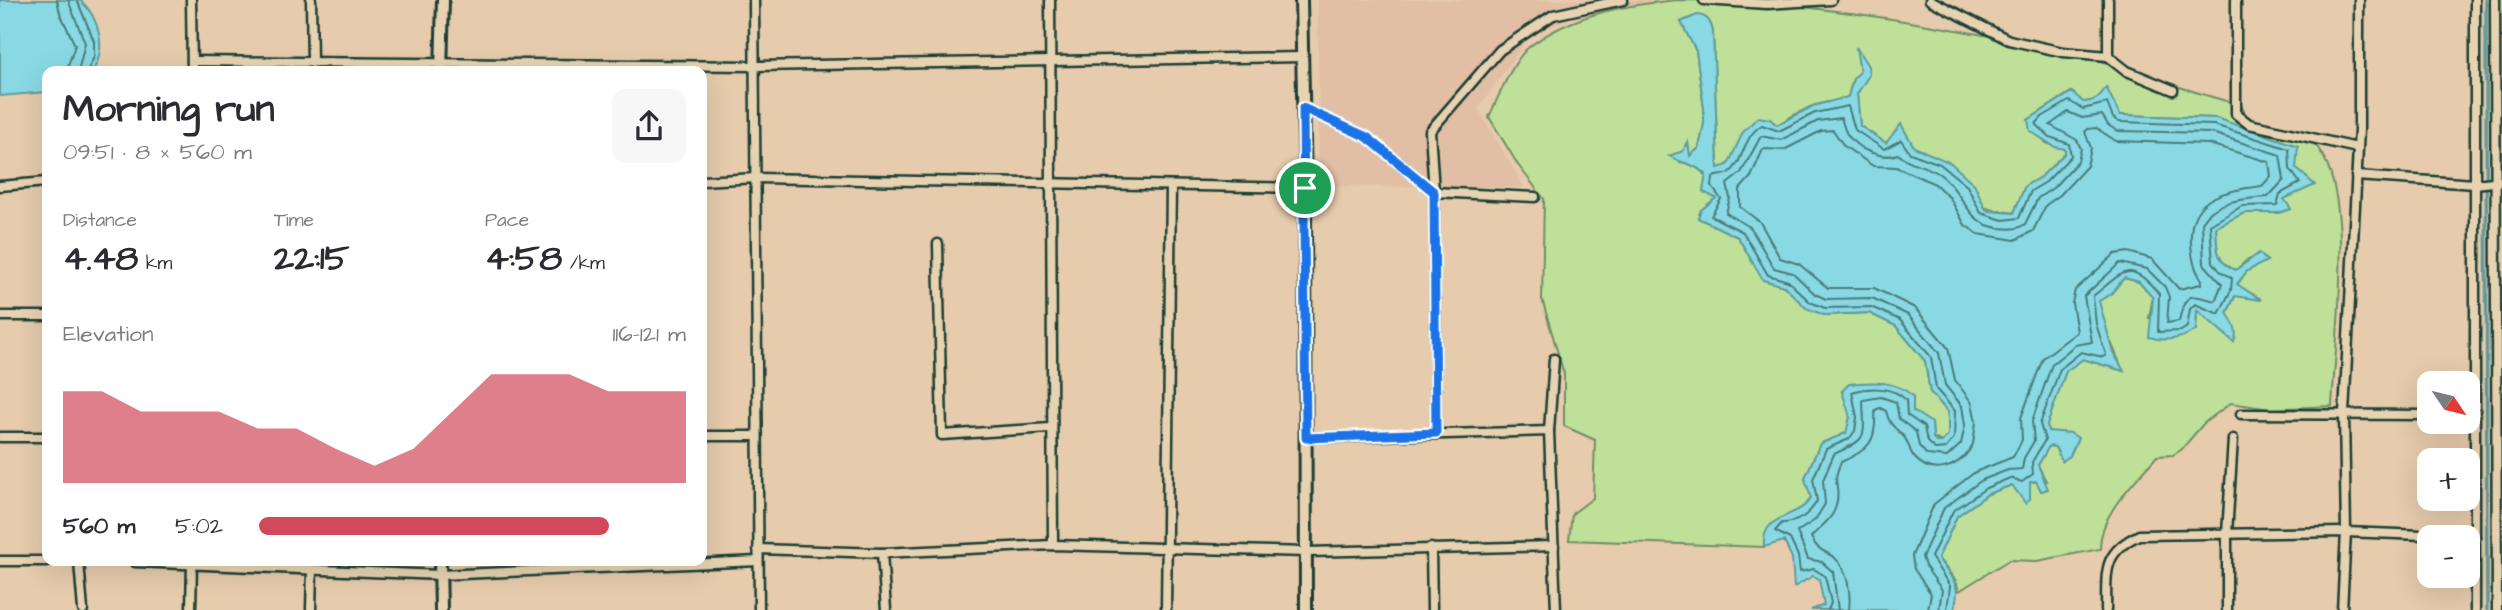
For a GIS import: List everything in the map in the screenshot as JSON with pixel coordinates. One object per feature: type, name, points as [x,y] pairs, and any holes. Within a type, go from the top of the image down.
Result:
[{"type":"street","points":[[191,0],[192,66]]},
{"type":"street","points":[[311,0],[312,63]]},
{"type":"street","points":[[441,66],[443,0]]},
{"type":"street","points":[[754,0],[755,436],[759,610]]},
{"type":"street","points":[[1050,0],[1050,428],[1053,545]]},
{"type":"street","points":[[1301,0],[1305,188],[1306,610]]},
{"type":"street","points":[[1436,433],[1434,192],[1430,131],[1500,50],[1553,15],[1623,0]]},
{"type":"street","points":[[1704,0],[1766,4],[1831,0]]},
{"type":"street","points":[[1930,0],[2009,40],[2063,52],[2108,56],[2127,71],[2173,90]]},
{"type":"street","points":[[2108,0],[2108,56]]},
{"type":"street","points":[[2236,0],[2236,114],[2249,124],[2357,148]]},
{"type":"street","points":[[2342,610],[2346,532],[2344,414],[2356,176],[2359,0]]},
{"type":"street","points":[[2472,371],[2476,184],[2474,0]]},
{"type":"street","points":[[2495,0],[2499,294],[2497,610]]},
{"type":"street","points":[[707,66],[1302,57]]},
{"type":"street","points":[[192,61],[389,66]]},
{"type":"street","points":[[1303,108],[1367,137],[1434,192],[1535,197]]},
{"type":"street","points":[[2356,176],[2476,184],[2497,182]]},
{"type":"street","points":[[707,181],[756,178],[1305,188]]},
{"type":"street","points":[[0,186],[25,181],[42,182]]},
{"type":"street","points":[[1166,610],[1171,187]]},
{"type":"street","points":[[938,244],[942,435],[1050,428]]},
{"type":"street","points":[[0,316],[42,316]]},
{"type":"street","points":[[1554,359],[1549,432],[1556,610]]},
{"type":"street","points":[[2241,414],[2417,415]]},
{"type":"street","points":[[1306,438],[1549,432]]},
{"type":"street","points":[[2472,434],[2475,525]]},
{"type":"street","points":[[707,436],[755,436]]},
{"type":"street","points":[[0,437],[42,437]]},
{"type":"street","points":[[2227,610],[2227,534],[2233,439]]},
{"type":"street","points":[[2106,610],[2109,560],[2124,542],[2139,535],[2346,532],[2417,535]]},
{"type":"street","points":[[758,549],[882,553],[1053,545],[1307,552],[1554,546]]},
{"type":"street","points":[[1431,548],[1432,610]]},
{"type":"street","points":[[882,553],[886,610]]},
{"type":"street","points":[[0,561],[42,561]]},
{"type":"street","points":[[707,562],[758,561]]},
{"type":"street","points":[[79,566],[83,610]]},
{"type":"street","points":[[191,610],[192,566]]},
{"type":"street","points":[[261,566],[440,575],[598,566]]},
{"type":"street","points":[[440,566],[441,610]]},
{"type":"street","points":[[311,610],[312,569]]},
{"type":"street","points":[[2475,588],[2475,610]]},
{"type":"shaded area","points":[[1318,0],[1650,0],[1650,3],[1586,11],[1528,37],[1478,109],[1524,187],[1319,186]]},
{"type":"green space","points":[[1677,0],[1826,10],[1936,26],[2047,47],[2102,61],[2241,105],[2249,121],[2286,128],[2304,136],[2318,148],[2330,171],[2337,200],[2340,272],[2332,406],[2270,409],[2231,403],[2204,423],[2181,450],[2173,455],[2157,456],[2112,511],[2105,523],[2100,549],[2037,561],[2009,560],[1959,591],[1956,581],[1938,558],[1957,516],[1988,494],[2012,485],[2030,498],[2030,482],[2046,481],[2038,465],[2049,446],[2055,447],[2062,461],[2070,433],[2048,432],[2047,425],[2066,371],[2083,359],[2123,371],[2103,323],[2098,301],[2111,293],[2124,278],[2139,282],[2153,297],[2149,318],[2196,330],[2197,309],[2233,341],[2227,313],[2236,295],[2261,299],[2237,285],[2247,271],[2266,261],[2248,259],[2236,270],[2229,267],[2218,253],[2216,227],[2244,213],[2278,213],[2290,209],[2284,199],[2296,168],[2278,136],[2247,130],[2216,118],[2119,115],[2106,88],[2097,98],[2087,102],[2083,102],[2071,92],[2028,120],[2046,143],[2065,149],[2065,153],[2042,176],[2025,186],[2014,213],[1985,208],[1974,184],[1914,147],[1901,125],[1886,143],[1860,126],[1857,94],[1869,74],[1857,49],[1860,72],[1853,79],[1848,97],[1814,105],[1798,113],[1753,142],[1724,168],[1718,168],[1713,32],[1705,17],[1697,16],[1681,22],[1696,51],[1704,124],[1699,148],[1690,156],[1688,144],[1680,162],[1694,166],[1703,173],[1716,198],[1701,210],[1698,218],[1738,237],[1763,280],[1784,286],[1807,308],[1824,315],[1869,313],[1896,326],[1925,361],[1930,392],[1948,412],[1948,435],[1942,442],[1933,438],[1932,423],[1842,392],[1849,412],[1849,428],[1841,436],[1820,444],[1805,478],[1811,497],[1804,509],[1789,516],[1764,541],[1764,547],[1569,540],[1572,514],[1593,498],[1595,440],[1564,426],[1564,374],[1542,299],[1544,199],[1518,165],[1489,117],[1517,61],[1529,47],[1545,36],[1563,26],[1599,13]]},
{"type":"water","points":[[0,0],[80,0],[97,25],[100,44],[95,66],[42,66],[42,92],[0,96]]},
{"type":"water","points":[[1697,15],[1708,20],[1713,32],[1718,168],[1728,165],[1743,132],[1758,117],[1770,119],[1777,125],[1813,106],[1848,97],[1853,79],[1860,72],[1856,47],[1868,66],[1869,75],[1857,94],[1860,126],[1886,143],[1901,124],[1914,147],[1951,163],[1974,184],[1989,211],[2014,213],[2025,186],[2042,176],[2065,153],[2065,149],[2055,147],[2030,131],[2028,120],[2072,92],[2083,102],[2087,102],[2097,98],[2106,87],[2120,115],[2216,118],[2298,146],[2296,168],[2315,185],[2284,199],[2291,209],[2278,213],[2244,213],[2216,227],[2218,253],[2229,267],[2236,270],[2259,253],[2267,261],[2247,271],[2237,284],[2261,300],[2235,296],[2227,313],[2236,330],[2234,342],[2197,310],[2196,330],[2191,333],[2167,339],[2149,337],[2153,298],[2139,282],[2124,278],[2111,294],[2099,301],[2113,352],[2124,371],[2083,359],[2066,371],[2047,425],[2048,431],[2070,433],[2078,438],[2070,456],[2062,461],[2055,447],[2049,446],[2038,465],[2048,489],[2041,491],[2036,481],[2030,482],[2030,498],[2026,504],[2012,485],[1988,494],[1957,516],[1938,558],[1956,587],[1954,610],[1811,610],[1824,605],[1819,579],[1813,576],[1794,587],[1792,558],[1784,541],[1764,547],[1768,528],[1798,510],[1811,498],[1805,478],[1820,444],[1846,433],[1850,417],[1842,391],[1849,384],[1890,384],[1913,396],[1913,411],[1932,423],[1933,438],[1936,442],[1942,442],[1948,435],[1948,412],[1930,392],[1925,361],[1896,326],[1869,313],[1824,315],[1806,308],[1784,286],[1763,280],[1738,237],[1698,218],[1701,210],[1716,198],[1703,192],[1706,174],[1669,156],[1683,151],[1688,142],[1690,156],[1699,148],[1704,124],[1696,51],[1681,22]]},
{"type":"waterway","points":[[2486,0],[2487,610]]},
{"type":"route","points":[[1303,108],[1367,137],[1434,192],[1436,433],[1306,438],[1305,188],[1303,108]]}]
